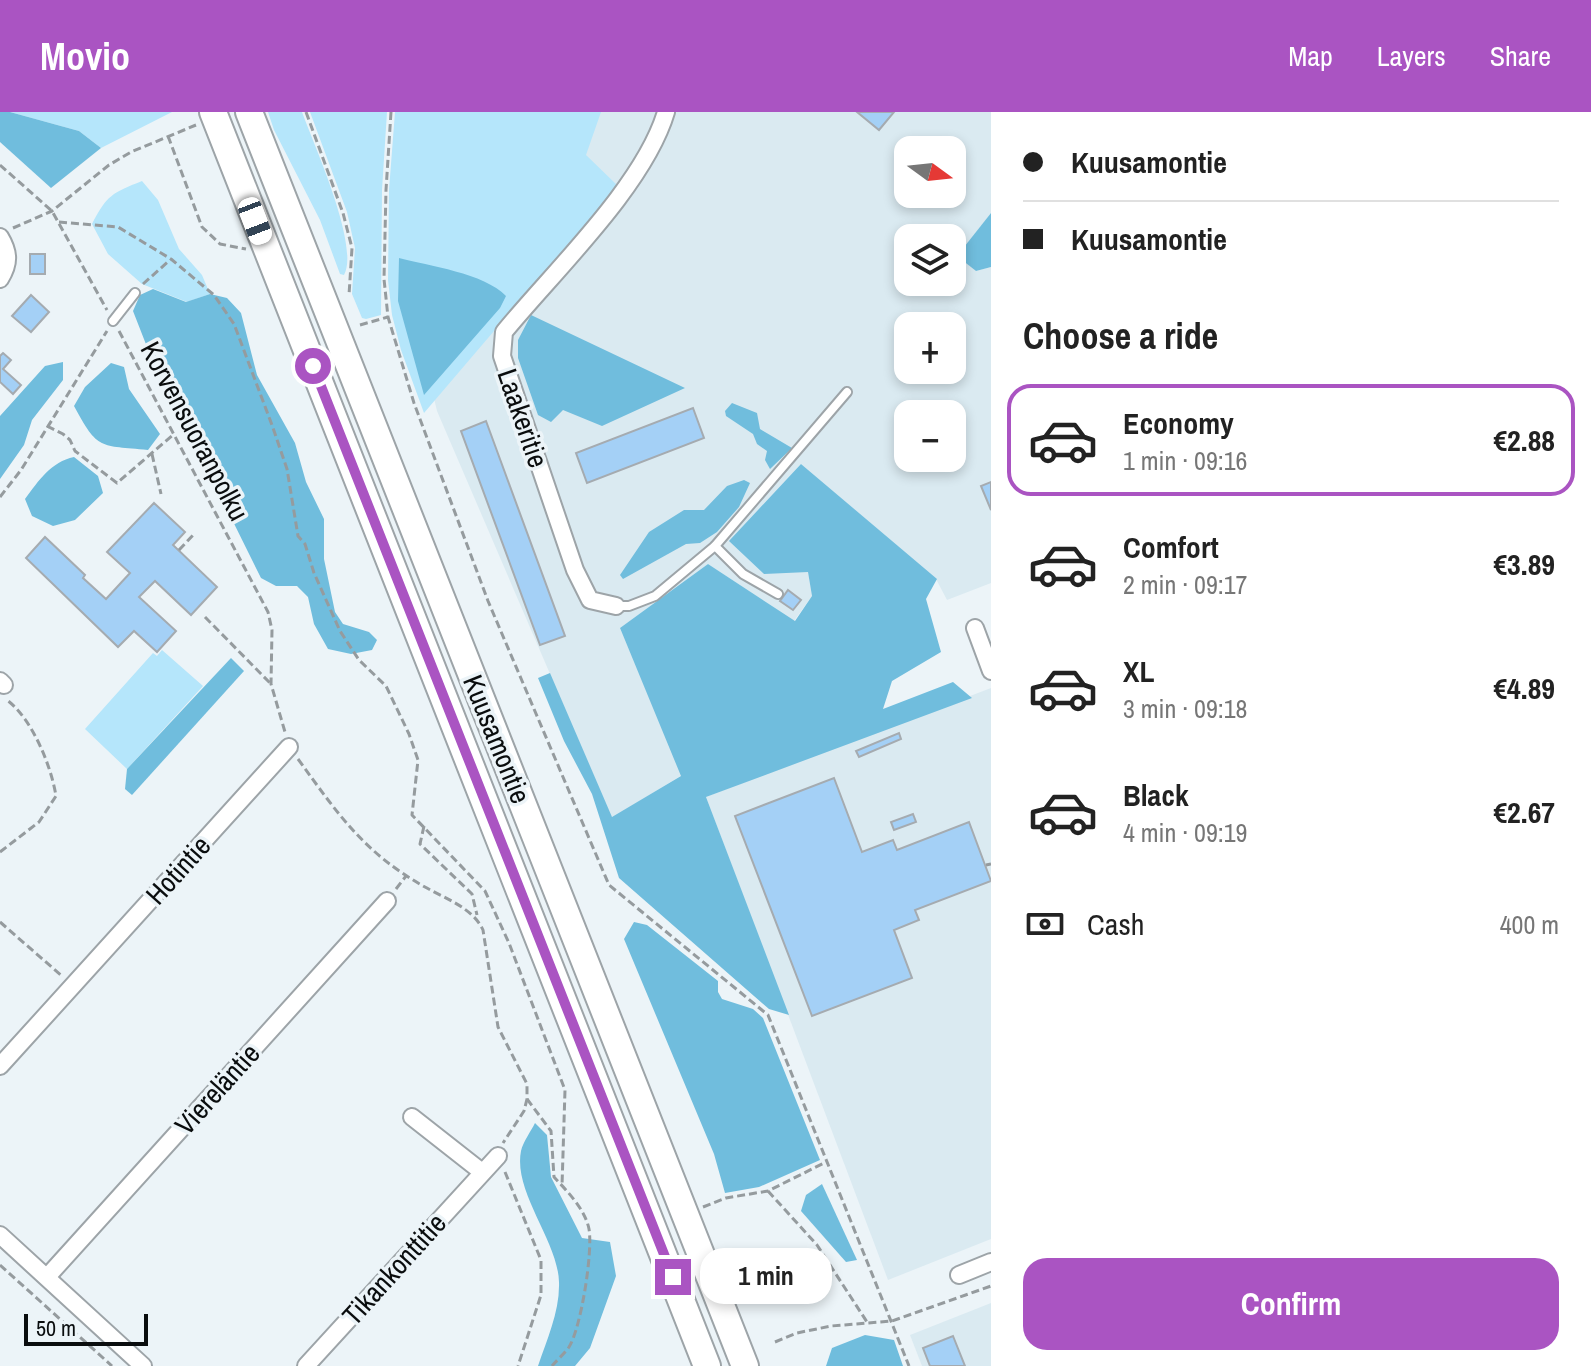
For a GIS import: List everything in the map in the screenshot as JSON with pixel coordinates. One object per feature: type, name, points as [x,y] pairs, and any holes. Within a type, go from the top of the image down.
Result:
[{"type":"highway","name":"Kuusamontie","points":[[249,112],[745,1366]]},
{"type":"highway","name":"Kuusamontie","points":[[204,118],[707,1366]]},
{"type":"street","name":"Laakeritie","points":[[616,606],[590,600],[575,570],[502,356],[504,332],[617,200],[644,159],[666,112]]},
{"type":"street","points":[[0,279],[9,257],[7,232]]},
{"type":"street","points":[[975,628],[991,671]]},
{"type":"street","name":"Hotintie","points":[[0,1066],[289,747]]},
{"type":"street","name":"Viereläntie","points":[[47,1277],[387,901]]},
{"type":"street","points":[[412,1117],[482,1172]]},
{"type":"street","name":"Tikankonttitie","points":[[306,1366],[498,1156]]},
{"type":"street","points":[[0,1235],[143,1366]]},
{"type":"street","points":[[959,1275],[991,1262]]},
{"type":"lane","points":[[113,321],[135,293]]},
{"type":"lane","points":[[616,606],[629,606],[655,596],[715,546],[847,392]]},
{"type":"lane","points":[[715,546],[743,574],[778,594]]},
{"type":"path","points":[[306,112],[343,213],[352,248],[349,295]]},
{"type":"path","points":[[391,112],[385,250],[388,317],[414,403],[488,601],[609,885],[768,1015],[909,1366]]},
{"type":"path","points":[[7,232],[52,211],[109,165],[131,152],[204,118]]},
{"type":"path","points":[[168,136],[202,227],[220,244],[255,251]]},
{"type":"path","name":"Korvensuoranpolku","points":[[0,165],[52,211],[59,222],[268,612],[272,630],[271,684],[289,747]]},
{"type":"path","points":[[59,222],[118,227],[171,259],[214,295],[234,324],[287,469],[298,536],[305,544],[314,573],[340,631],[359,660],[386,686],[409,734],[418,760],[412,815],[485,891],[509,943],[565,1090],[562,1186]]},
{"type":"path","points":[[135,293],[171,259]]},
{"type":"path","points":[[360,325],[388,317]]},
{"type":"path","points":[[0,497],[21,470],[113,321]]},
{"type":"path","points":[[47,426],[63,434],[75,451],[117,483],[174,434]]},
{"type":"path","points":[[152,454],[161,494]]},
{"type":"path","points":[[179,550],[194,534]]},
{"type":"path","points":[[205,617],[271,684]]},
{"type":"path","points":[[0,852],[39,822],[56,796],[52,776],[27,721],[1,687]]},
{"type":"path","points":[[289,747],[348,828],[406,876],[477,916]]},
{"type":"path","points":[[424,826],[420,844],[472,894],[483,930],[498,1027],[527,1084],[524,1111],[506,1137],[498,1156],[541,1260],[541,1295],[518,1366]]},
{"type":"path","points":[[0,922],[73,986]]},
{"type":"path","points":[[527,1099],[551,1131],[554,1177],[571,1195],[589,1228],[581,1310],[570,1346],[552,1366]]},
{"type":"path","points":[[726,1198],[768,1191],[826,1162]]},
{"type":"path","points":[[768,1191],[817,1245],[867,1322]]},
{"type":"path","points":[[0,1265],[112,1366]]},
{"type":"path","points":[[775,1342],[808,1331],[892,1321],[991,1286]]},
{"type":"shaded area","points":[[0,112],[79,131],[101,148],[51,188],[0,142]]},
{"type":"shaded area","points":[[10,112],[172,112],[101,148],[79,131]]},
{"type":"shaded area","points":[[268,112],[302,112],[341,219],[346,242],[344,275],[340,274],[320,220],[274,130]]},
{"type":"shaded area","points":[[310,112],[387,112],[382,190],[381,315],[362,318],[352,294],[355,248],[347,212]]},
{"type":"shaded area","points":[[395,112],[601,112],[586,155],[618,186],[424,413],[401,350],[392,315],[388,280],[389,190]]},
{"type":"shaded area","points":[[595,112],[991,112],[991,213],[966,246],[966,224],[894,224],[894,296],[966,296],[966,263],[976,271],[991,267],[991,583],[947,600],[936,579],[801,464],[764,573],[808,571],[812,596],[794,621],[708,564],[620,628],[682,775],[612,818],[437,411],[432,390],[579,161]]},
{"type":"shaded area","points":[[142,181],[158,200],[179,249],[202,275],[210,294],[187,302],[142,284],[108,254],[92,224],[111,196]]},
{"type":"shaded area","points":[[991,213],[991,267],[976,271],[966,263],[966,245]]},
{"type":"shaded area","points":[[399,258],[470,276],[484,281],[506,296],[500,308],[424,395],[398,301]]},
{"type":"shaded area","points":[[153,289],[186,302],[210,294],[227,298],[241,313],[257,375],[295,443],[306,482],[324,519],[324,559],[335,612],[343,624],[369,632],[377,640],[372,650],[351,654],[328,649],[314,624],[308,597],[297,586],[276,586],[261,578],[149,352],[133,311],[140,295]]},
{"type":"shaded area","points":[[531,315],[685,388],[602,426],[563,410],[551,422],[538,415],[518,358],[518,340]]},
{"type":"shaded area","points":[[63,362],[63,380],[32,420],[24,445],[0,479],[0,416],[45,366]]},
{"type":"shaded area","points":[[111,363],[124,367],[129,389],[160,434],[148,450],[102,443],[89,431],[74,406],[85,387]]},
{"type":"shaded area","points":[[732,403],[757,413],[760,429],[792,448],[770,469],[765,460],[767,451],[757,444],[753,434],[726,416],[725,411]]},
{"type":"shaded area","points":[[74,457],[98,476],[103,493],[75,520],[53,526],[32,516],[25,499],[52,467]]},
{"type":"shaded area","points":[[801,464],[937,579],[926,599],[941,652],[892,681],[883,709],[953,682],[972,698],[706,797],[789,1015],[769,1009],[619,878],[592,794],[564,741],[538,678],[550,673],[612,817],[681,776],[620,628],[708,564],[795,621],[812,596],[808,572],[764,574],[729,541]]},
{"type":"shaded area","points":[[744,480],[750,483],[739,507],[717,532],[700,543],[686,544],[623,579],[620,575],[649,532],[684,510],[704,510],[727,486]]},
{"type":"shaded area","points":[[162,650],[203,686],[127,769],[85,729],[153,653],[157,656]]},
{"type":"shaded area","points":[[231,658],[244,671],[132,795],[125,789],[127,769]]},
{"type":"shaded area","points":[[991,688],[991,1239],[888,1280],[706,797]]},
{"type":"shaded area","points":[[634,922],[647,925],[718,981],[722,999],[753,1009],[763,1018],[820,1160],[759,1187],[725,1193],[714,1154],[624,939]]},
{"type":"shaded area","points":[[535,1123],[547,1135],[551,1177],[582,1238],[610,1242],[616,1276],[590,1348],[575,1366],[538,1366],[555,1314],[559,1282],[552,1250],[529,1200],[520,1167],[522,1148]]},
{"type":"shaded area","points":[[822,1184],[857,1260],[846,1262],[801,1211],[806,1195]]},
{"type":"shaded area","points":[[991,1303],[991,1366],[922,1366],[910,1335]]},
{"type":"shaded area","points":[[865,1335],[894,1340],[903,1366],[826,1366],[832,1348]]},
{"type":"building","points":[[857,112],[894,112],[879,130]]},
{"type":"building","points":[[30,254],[45,254],[45,274],[30,274]]},
{"type":"building","points":[[31,295],[49,312],[31,332],[12,316]]},
{"type":"building","points":[[3,353],[11,360],[3,369],[21,385],[13,394],[0,382],[0,356]]},
{"type":"building","points":[[693,408],[704,438],[587,483],[576,453]]},
{"type":"building","points":[[486,421],[565,636],[540,645],[461,431]]},
{"type":"building","points":[[991,482],[991,510],[981,486]]},
{"type":"building","points":[[154,503],[185,532],[173,545],[217,587],[191,615],[155,581],[139,597],[176,631],[157,652],[134,631],[118,647],[26,558],[45,537],[106,599],[130,573],[107,552]]},
{"type":"building","points":[[788,590],[801,600],[793,610],[780,601]]},
{"type":"building","points":[[899,733],[901,739],[859,757],[856,751]]},
{"type":"building","points":[[834,778],[862,852],[893,840],[897,850],[969,822],[991,881],[915,910],[919,920],[894,930],[912,978],[812,1016],[735,816]]},
{"type":"building","points":[[913,814],[916,822],[894,830],[891,822]]},
{"type":"building","points":[[953,1336],[965,1366],[930,1366],[923,1348]]},
{"type":"route","points":[[313,366],[673,1277]]}]
